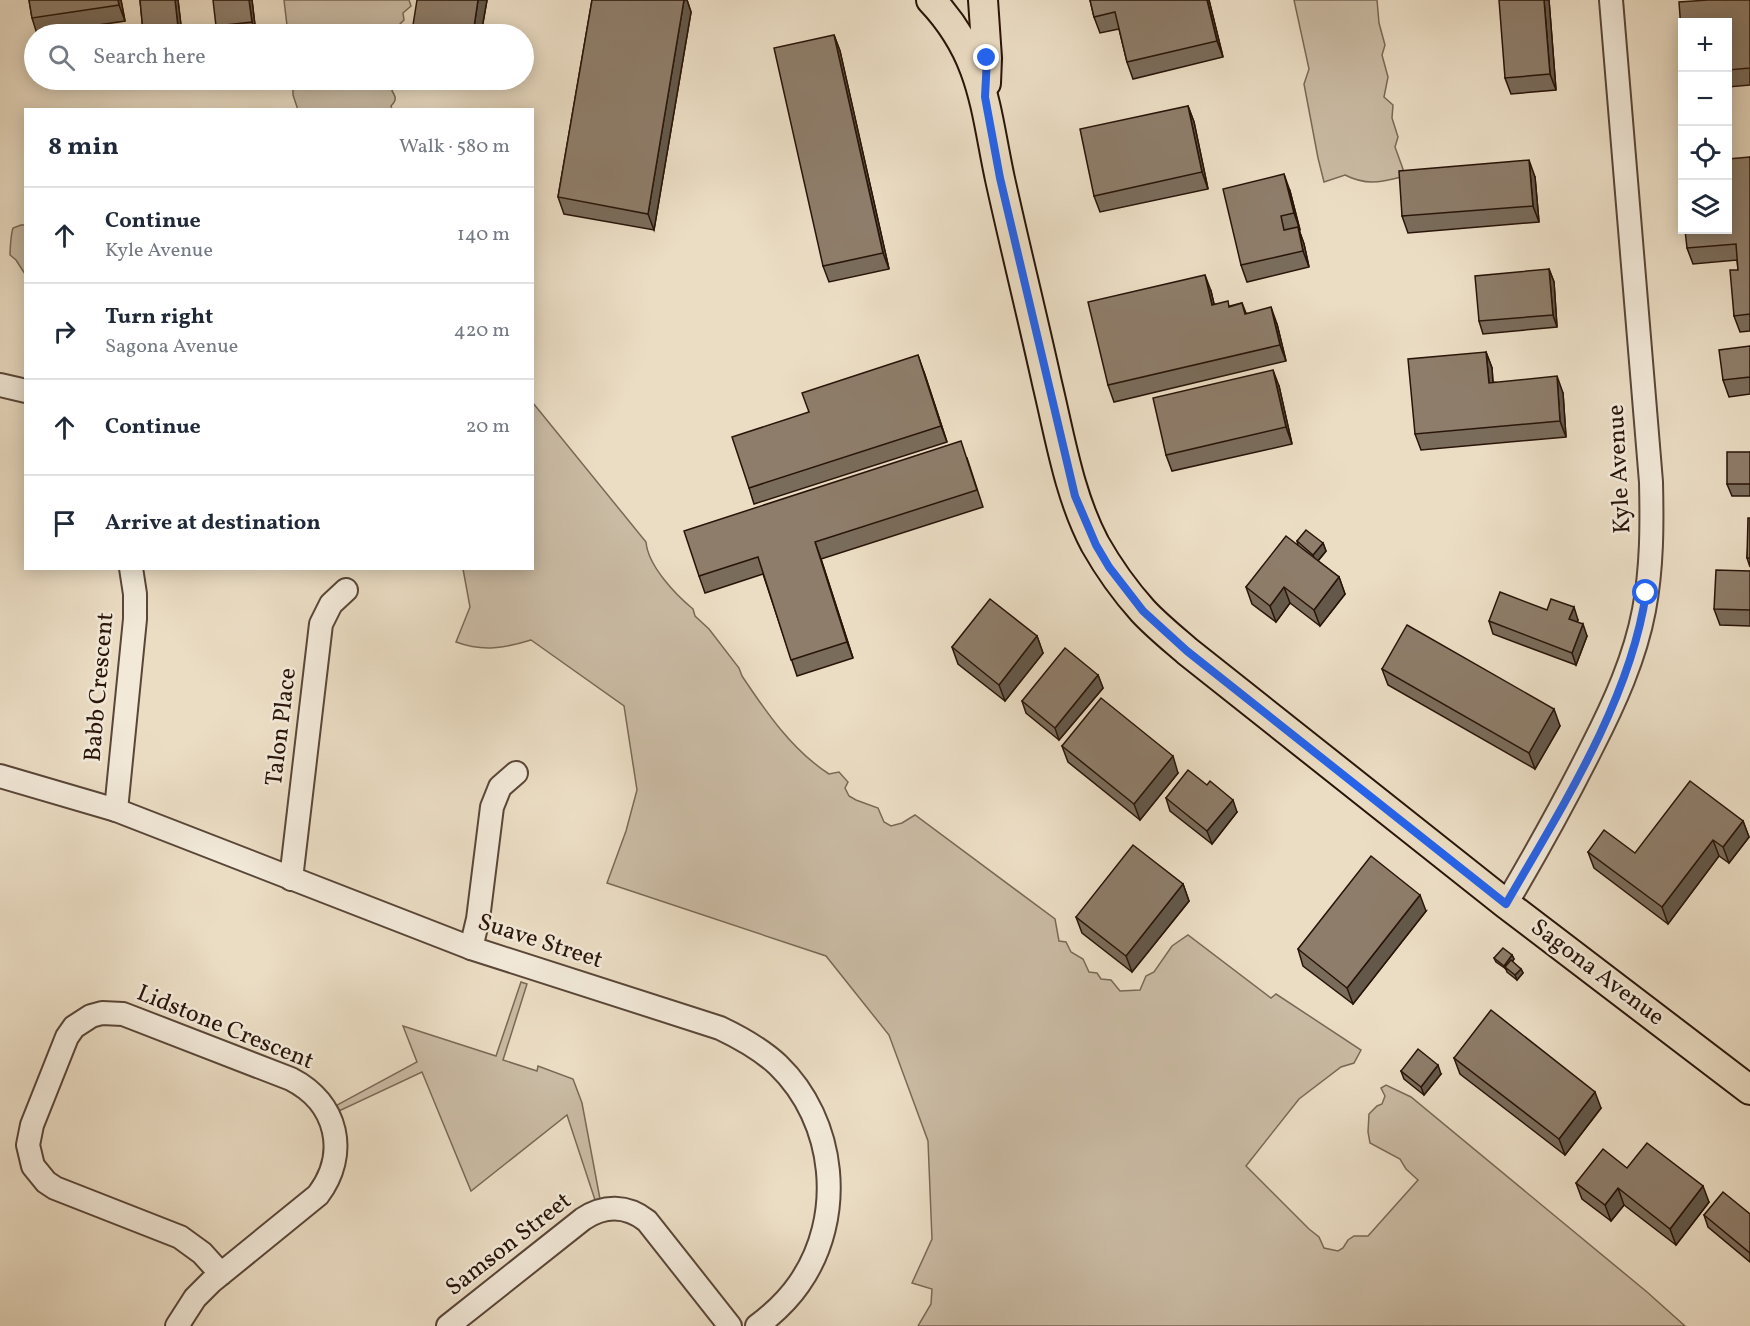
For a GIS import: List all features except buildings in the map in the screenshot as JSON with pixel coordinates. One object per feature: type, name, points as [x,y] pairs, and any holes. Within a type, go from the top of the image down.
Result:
[{"type":"main road","name":"Sagona Avenue","points":[[931,0],[950,24],[966,50],[985,97],[1000,178],[1068,471],[1084,521],[1109,567],[1143,611],[1187,651],[1506,904],[1750,1090]]},
{"type":"main road","points":[[983,0],[987,58],[985,97]]},
{"type":"street","name":"Kyle Avenue","points":[[1506,904],[1570,790],[1612,708],[1643,612],[1649,572],[1652,537],[1651,482],[1611,0]]},
{"type":"street","points":[[0,385],[24,391]]},
{"type":"street","name":"Babb Crescent","points":[[116,810],[135,619],[132,570]]},
{"type":"street","name":"Talon Place","points":[[291,879],[321,624],[331,604],[346,591]]},
{"type":"street","points":[[471,948],[478,919],[492,807],[500,787],[516,773]]},
{"type":"street","name":"Suave Street","points":[[0,776],[116,810],[471,948],[720,1028],[750,1043],[779,1065],[811,1109],[823,1140],[829,1176],[828,1209],[820,1243],[807,1272],[781,1306],[757,1326]]},
{"type":"street","name":"Lidstone Crescent","points":[[177,1326],[195,1298],[221,1274],[307,1205],[326,1184],[334,1161],[335,1136],[328,1114],[310,1091],[291,1079],[123,1014],[102,1012],[81,1021],[67,1036],[32,1125],[28,1145],[33,1166],[46,1182],[55,1188],[180,1237],[202,1253],[221,1274]]},
{"type":"street","name":"Samson Street","points":[[448,1326],[584,1219],[599,1210],[617,1208],[633,1212],[647,1221],[730,1326]]},
{"type":"shaded area","points":[[284,0],[409,0],[411,6],[403,13],[404,20],[400,24],[287,24]]},
{"type":"shaded area","points":[[1294,0],[1377,0],[1379,23],[1385,45],[1382,55],[1388,77],[1384,97],[1393,105],[1392,118],[1398,137],[1395,147],[1403,169],[1401,177],[1372,182],[1345,175],[1324,182],[1304,84],[1309,69]]},
{"type":"shaded area","points":[[293,90],[392,90],[395,98],[392,108],[297,108]]},
{"type":"shaded area","points":[[24,225],[24,272],[10,255],[13,228]]},
{"type":"shaded area","points":[[534,404],[646,542],[657,570],[671,588],[693,609],[695,616],[709,629],[781,730],[803,754],[829,774],[839,772],[848,782],[845,788],[849,796],[878,808],[884,822],[891,826],[902,823],[915,815],[1055,919],[1059,941],[1066,942],[1071,952],[1083,959],[1089,972],[1097,973],[1101,979],[1111,980],[1120,991],[1140,990],[1146,976],[1154,972],[1172,946],[1188,935],[1271,998],[1276,994],[1361,1050],[1354,1063],[1341,1067],[1299,1099],[1246,1166],[1319,1237],[1324,1248],[1338,1251],[1354,1236],[1368,1236],[1418,1180],[1406,1169],[1400,1159],[1370,1143],[1369,1114],[1382,1104],[1385,1096],[1381,1088],[1386,1085],[1411,1097],[1685,1326],[918,1326],[931,1304],[932,1289],[912,1283],[932,1239],[928,1141],[889,1035],[826,956],[607,883],[626,831],[637,790],[624,706],[531,640],[494,648],[475,647],[456,642],[470,607],[463,570],[534,570]]},
{"type":"shaded area","points":[[521,982],[527,984],[503,1060],[537,1071],[538,1066],[573,1079],[582,1103],[600,1199],[595,1200],[567,1115],[471,1191],[422,1072],[339,1111],[337,1105],[417,1062],[403,1026],[496,1056]]},
{"type":"route","points":[[987,58],[985,97],[1000,178],[1068,471],[1084,521],[1109,567],[1143,611],[1187,651],[1506,904],[1576,780],[1612,708],[1632,651],[1646,593]]}]
